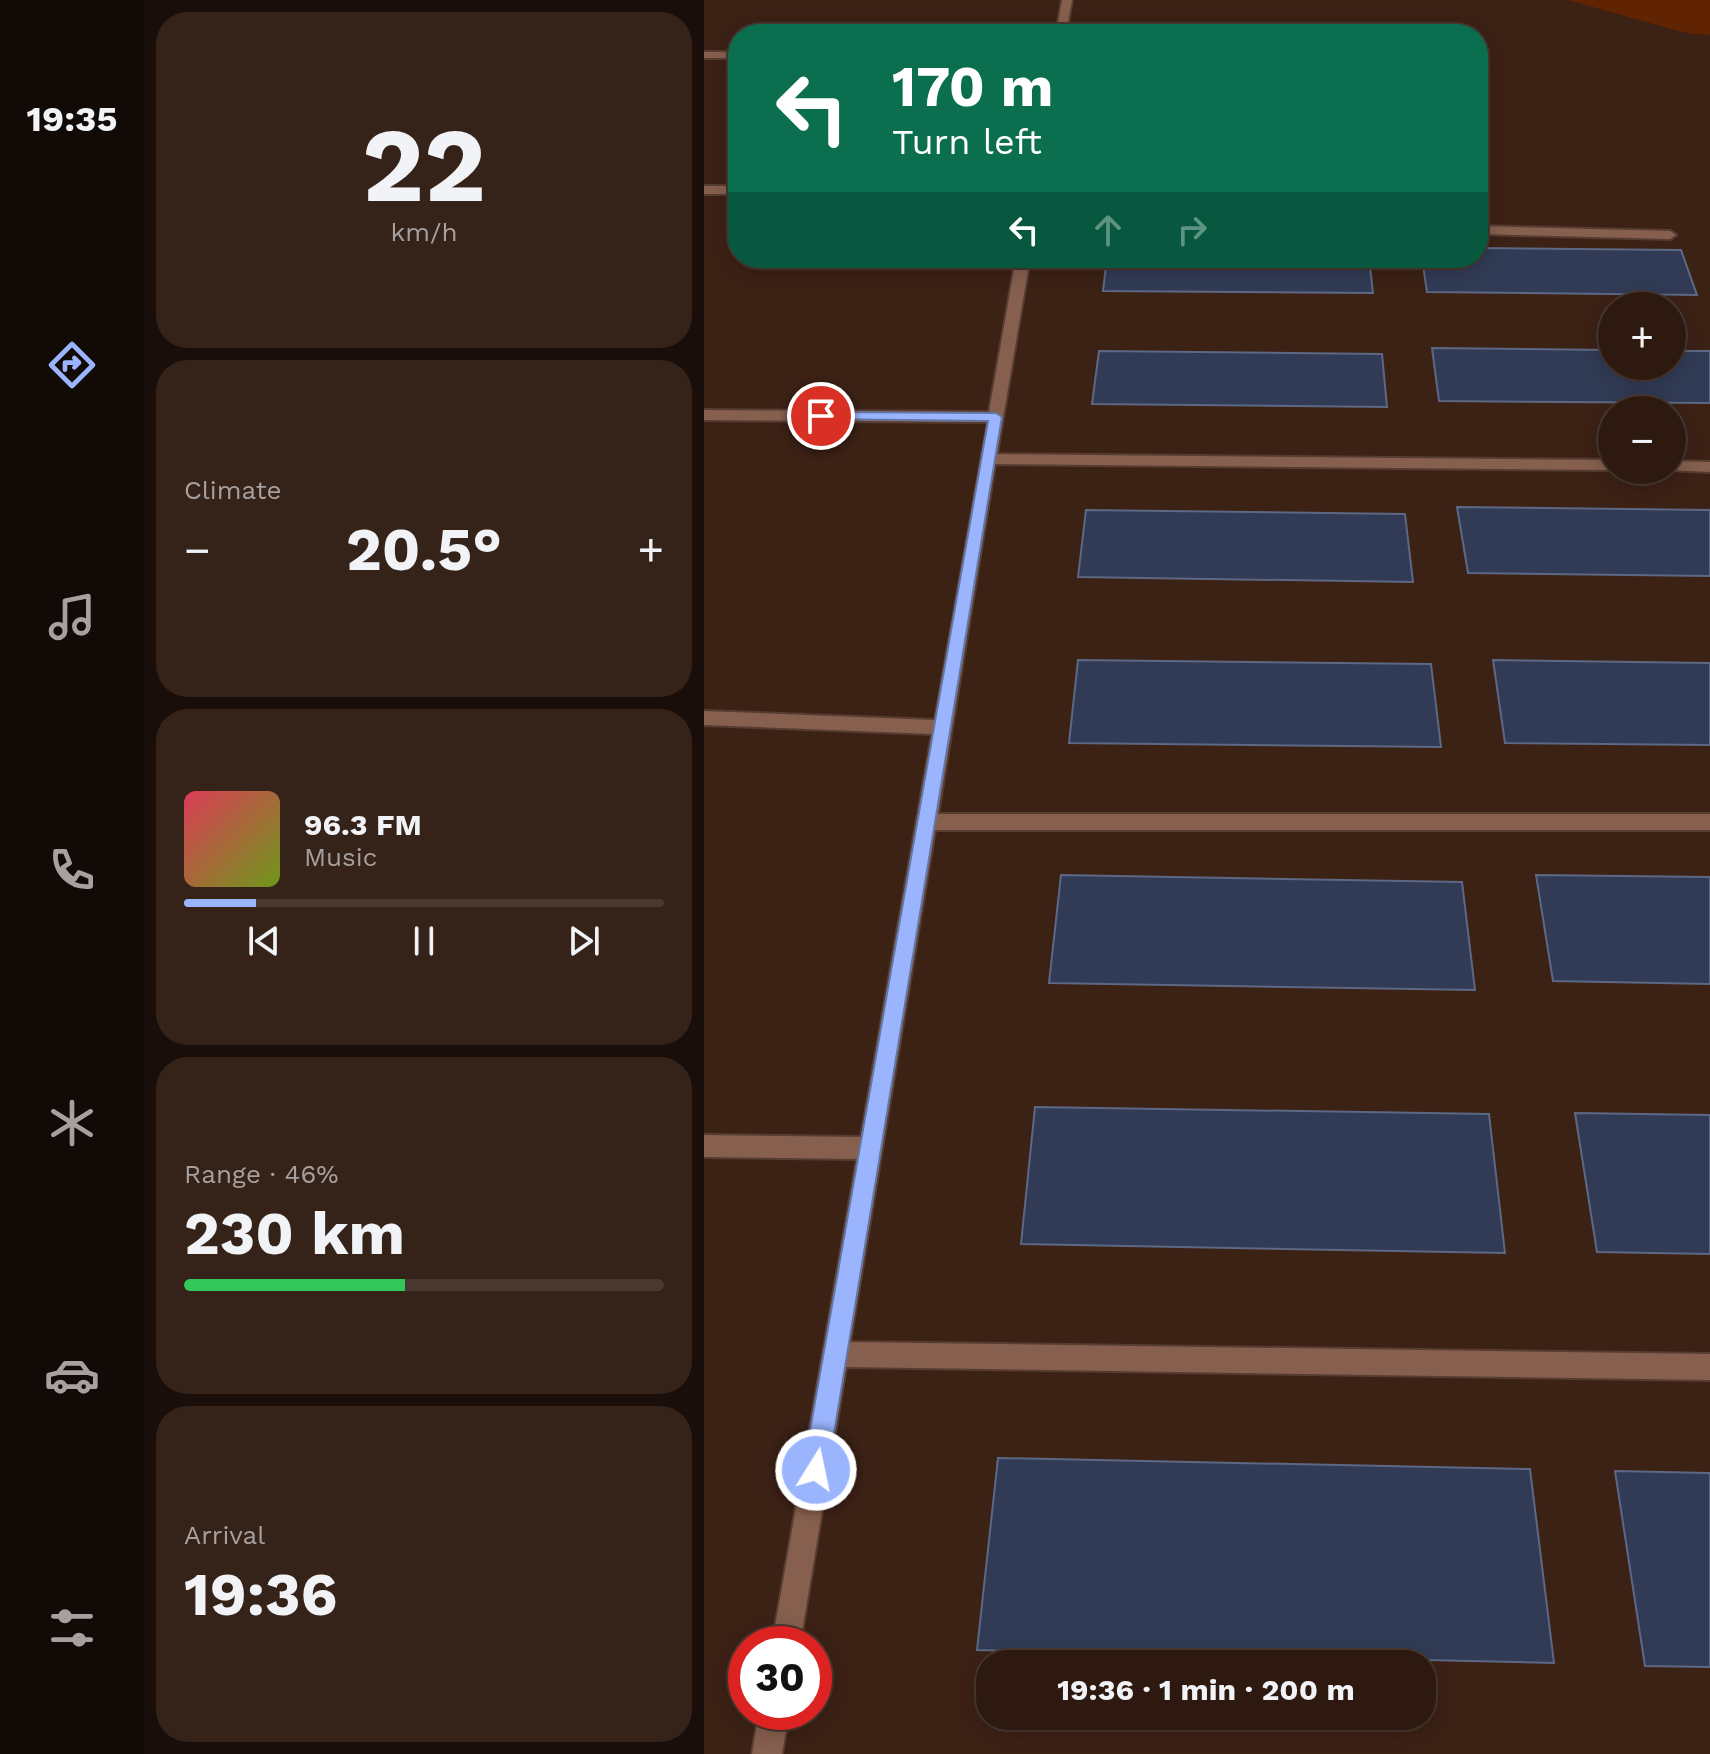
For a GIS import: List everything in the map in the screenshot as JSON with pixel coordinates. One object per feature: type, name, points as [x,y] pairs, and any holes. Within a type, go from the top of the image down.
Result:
[{"type":"street","points":[[1063,24],[1067,0]]},
{"type":"street","points":[[704,55],[728,55]]},
{"type":"street","points":[[704,190],[728,190]]},
{"type":"street","points":[[1488,230],[1670,235]]},
{"type":"street","points":[[789,1626],[868,1148],[1021,268]]},
{"type":"street","points":[[704,415],[996,417]]},
{"type":"street","points":[[988,459],[1598,465]]},
{"type":"street","points":[[1686,466],[1710,467]]},
{"type":"street","points":[[704,718],[942,727]]},
{"type":"street","points":[[926,822],[1710,822]]},
{"type":"street","points":[[704,1146],[868,1148]]},
{"type":"street","points":[[836,1354],[1710,1367]]},
{"type":"street","points":[[767,1754],[771,1730]]},
{"type":"shaded area","points":[[1568,0],[1710,0],[1710,35],[1686,33]]},
{"type":"building","points":[[1488,248],[1681,250],[1697,295],[1686,295],[1686,292],[1427,292],[1423,268],[1488,268]]},
{"type":"building","points":[[1106,268],[1370,268],[1373,293],[1103,291]]},
{"type":"building","points":[[1432,348],[1598,350],[1598,380],[1686,380],[1686,351],[1710,351],[1710,403],[1686,403],[1686,396],[1598,396],[1598,402],[1439,401]]},
{"type":"building","points":[[1099,351],[1382,354],[1387,407],[1092,404]]},
{"type":"building","points":[[1457,507],[1710,510],[1710,576],[1468,573]]},
{"type":"building","points":[[1086,510],[1405,514],[1413,582],[1078,577]]},
{"type":"building","points":[[1078,660],[1431,664],[1441,747],[1069,743]]},
{"type":"building","points":[[1493,660],[1710,663],[1710,745],[1505,743]]},
{"type":"building","points":[[1061,875],[1462,882],[1475,990],[1049,983]]},
{"type":"building","points":[[1536,875],[1710,877],[1710,984],[1553,981]]},
{"type":"building","points":[[1035,1107],[1489,1114],[1505,1253],[1021,1244]]},
{"type":"building","points":[[1575,1113],[1710,1115],[1710,1254],[1597,1252]]},
{"type":"building","points":[[998,1458],[1530,1469],[1554,1663],[1436,1660],[1436,1650],[977,1650]]},
{"type":"building","points":[[1615,1471],[1710,1473],[1710,1667],[1645,1666]]},
{"type":"route","points":[[816,1470],[868,1148],[996,417],[821,416]]}]
